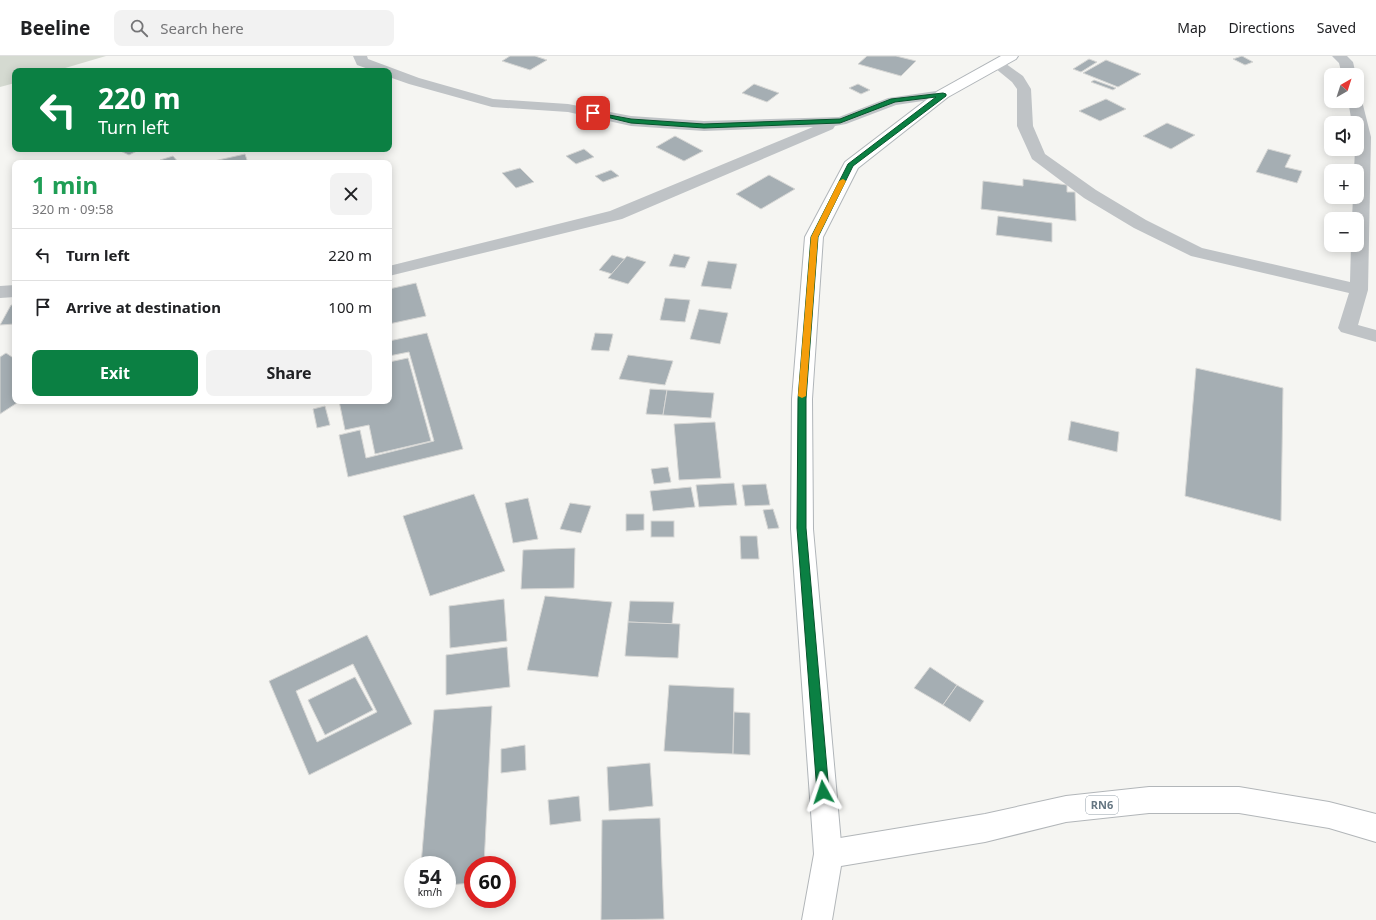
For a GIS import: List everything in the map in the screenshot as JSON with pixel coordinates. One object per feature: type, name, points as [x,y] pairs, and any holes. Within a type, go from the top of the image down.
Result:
[{"type":"main road","points":[[817,920],[828,854],[802,528],[802,399],[814,237],[851,165],[943,94],[1004,60]]},
{"type":"main road","name":"RN6","points":[[828,854],[985,828],[1066,809],[1150,800],[1239,800],[1329,815],[1376,828]]},
{"type":"street","points":[[360,56],[362,62],[379,68]]},
{"type":"street","points":[[1338,56],[1346,62],[1347,68]]},
{"type":"street","points":[[1004,60],[1024,89],[1025,126],[1038,156],[1090,194],[1140,224],[1197,252],[1359,290]]},
{"type":"street","points":[[392,73],[414,81],[492,103],[568,108],[631,121],[704,126],[840,121]]},
{"type":"street","points":[[392,269],[616,215],[840,121],[894,101],[943,94]]},
{"type":"street","points":[[1357,108],[1364,137],[1359,290],[1348,328],[1376,336]]},
{"type":"street","points":[[0,292],[12,291]]},
{"type":"shaded area","points":[[0,56],[106,56],[65,68],[12,68],[12,84],[0,87]]},
{"type":"building","points":[[510,56],[535,56],[547,60],[530,70],[502,61]]},
{"type":"building","points":[[867,56],[896,56],[916,61],[901,76],[858,64]]},
{"type":"building","points":[[1242,56],[1253,62],[1245,65],[1233,59]]},
{"type":"building","points":[[1089,59],[1097,62],[1081,72],[1073,69]]},
{"type":"building","points":[[1106,60],[1141,74],[1118,87],[1083,73]]},
{"type":"building","points":[[1094,80],[1116,88],[1113,90],[1091,82]]},
{"type":"building","points":[[754,84],[779,93],[767,102],[742,93]]},
{"type":"building","points":[[858,84],[870,90],[861,94],[849,88]]},
{"type":"building","points":[[1106,99],[1126,109],[1100,121],[1079,111]]},
{"type":"building","points":[[1167,123],[1195,135],[1171,149],[1143,136]]},
{"type":"building","points":[[675,136],[703,151],[684,161],[656,147]]},
{"type":"building","points":[[584,149],[594,157],[576,164],[566,156]]},
{"type":"building","points":[[1268,149],[1291,155],[1285,167],[1302,171],[1297,183],[1256,172]]},
{"type":"building","points":[[122,152],[135,152],[129,155]]},
{"type":"building","points":[[245,154],[247,160],[218,160]]},
{"type":"building","points":[[173,156],[176,160],[160,160]]},
{"type":"building","points":[[520,168],[534,182],[516,188],[502,173]]},
{"type":"building","points":[[611,170],[619,176],[603,182],[595,176]]},
{"type":"building","points":[[769,175],[795,189],[761,209],[736,194]]},
{"type":"building","points":[[1023,179],[1067,185],[1067,192],[1075,192],[1076,221],[981,209],[983,181],[1023,186]]},
{"type":"building","points":[[998,216],[1052,223],[1052,242],[996,235]]},
{"type":"building","points":[[674,254],[690,257],[685,268],[669,266]]},
{"type":"building","points":[[612,255],[625,259],[612,274],[599,270]]},
{"type":"building","points":[[627,256],[646,262],[628,284],[608,278]]},
{"type":"building","points":[[708,261],[737,264],[731,289],[701,286]]},
{"type":"building","points":[[416,283],[426,316],[392,323],[392,288]]},
{"type":"building","points":[[665,298],[690,300],[685,322],[660,320]]},
{"type":"building","points":[[11,305],[12,305],[12,324],[0,325]]},
{"type":"building","points":[[699,309],[728,313],[720,344],[690,339]]},
{"type":"building","points":[[427,333],[463,449],[348,477],[339,435],[360,430],[366,458],[434,441],[409,352],[392,355],[392,340]]},
{"type":"building","points":[[595,333],[613,334],[609,351],[591,350]]},
{"type":"building","points":[[6,353],[12,357],[12,404],[15,404],[0,414],[0,357]]},
{"type":"building","points":[[628,355],[673,361],[665,385],[619,379]]},
{"type":"building","points":[[408,358],[431,441],[375,454],[369,425],[345,430],[340,404],[392,404],[392,361]]},
{"type":"building","points":[[1196,368],[1283,388],[1281,521],[1185,496]]},
{"type":"building","points":[[650,389],[667,390],[663,415],[646,414]]},
{"type":"building","points":[[667,390],[714,393],[711,418],[663,415]]},
{"type":"building","points":[[325,406],[330,425],[317,428],[313,409]]},
{"type":"building","points":[[1071,421],[1119,432],[1117,452],[1068,440]]},
{"type":"building","points":[[715,422],[721,478],[679,480],[674,424]]},
{"type":"building","points":[[668,467],[671,482],[654,484],[651,469]]},
{"type":"building","points":[[734,483],[737,505],[699,507],[696,485]]},
{"type":"building","points":[[766,484],[770,505],[745,506],[742,485]]},
{"type":"building","points":[[691,487],[695,507],[653,511],[650,491]]},
{"type":"building","points":[[474,494],[505,571],[430,596],[403,516]]},
{"type":"building","points":[[528,498],[538,539],[513,543],[505,503]]},
{"type":"building","points":[[570,503],[591,506],[581,533],[560,529]]},
{"type":"building","points":[[773,509],[779,528],[768,529],[763,510]]},
{"type":"building","points":[[626,514],[644,514],[644,530],[626,531]]},
{"type":"building","points":[[651,521],[674,521],[674,537],[651,537]]},
{"type":"building","points":[[740,536],[757,536],[759,559],[741,559]]},
{"type":"building","points":[[575,548],[574,588],[521,589],[523,550]]},
{"type":"building","points":[[545,596],[612,602],[598,677],[527,670]]},
{"type":"building","points":[[504,599],[507,641],[450,648],[449,606]]},
{"type":"building","points":[[630,601],[674,602],[672,624],[628,622]]},
{"type":"building","points":[[628,622],[680,624],[678,658],[625,656]]},
{"type":"building","points":[[367,635],[412,724],[309,775],[269,681]],"holes":[[[353,664],[377,712],[317,742],[296,691]]]},
{"type":"building","points":[[507,647],[510,687],[446,695],[446,655]]},
{"type":"building","points":[[930,667],[957,685],[943,705],[914,688]]},
{"type":"building","points":[[355,677],[373,710],[325,735],[308,700]]},
{"type":"building","points":[[669,685],[734,688],[733,754],[664,751]]},
{"type":"building","points":[[957,685],[984,701],[970,722],[943,705]]},
{"type":"building","points":[[492,706],[484,856],[464,856],[464,884],[456,884],[456,856],[422,856],[434,710]]},
{"type":"building","points":[[734,712],[750,713],[750,755],[733,754]]},
{"type":"building","points":[[525,745],[526,770],[501,773],[501,749]]},
{"type":"building","points":[[650,763],[653,806],[609,811],[607,767]]},
{"type":"building","points":[[579,796],[581,821],[550,825],[548,800]]},
{"type":"building","points":[[660,818],[664,919],[601,920],[602,820]]},
{"type":"slow traffic","points":[[802,396],[814,237],[843,181]]},
{"type":"route","points":[[593,113],[631,121],[704,126],[840,121],[894,101],[943,94],[851,165],[814,237],[802,399],[802,528],[823,792]]}]
